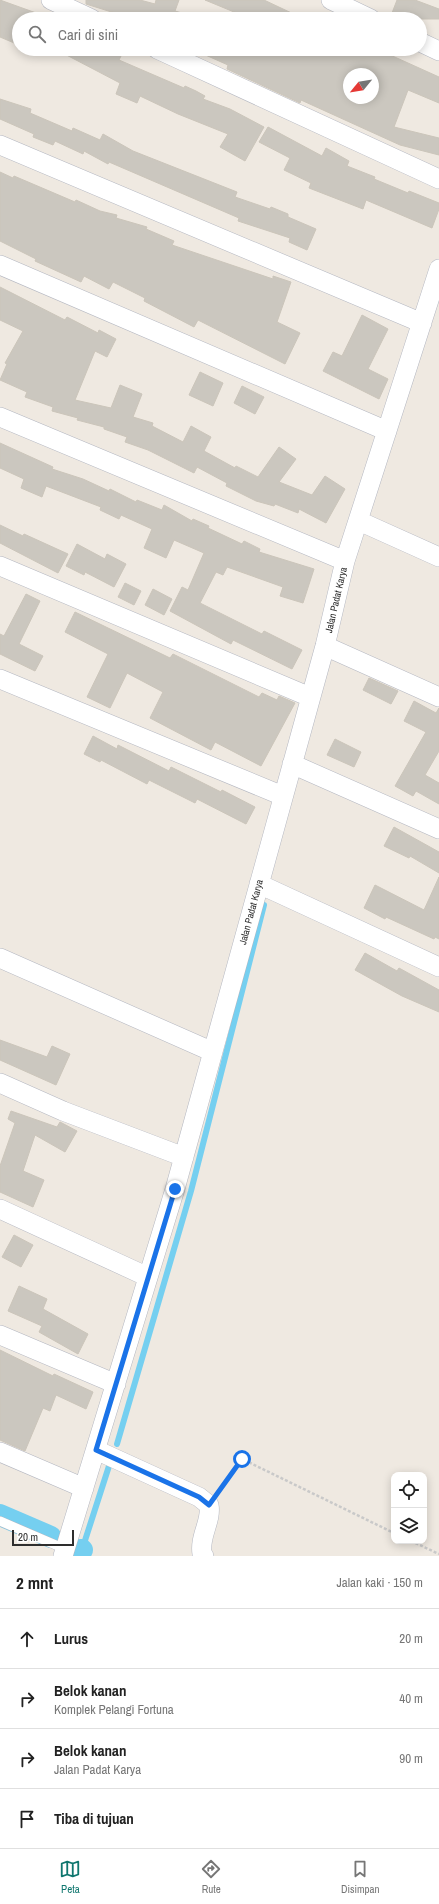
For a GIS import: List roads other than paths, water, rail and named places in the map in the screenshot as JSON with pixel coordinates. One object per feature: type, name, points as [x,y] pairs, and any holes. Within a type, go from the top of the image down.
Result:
[{"type":"street","points":[[51,0],[77,12]]},
{"type":"street","points":[[331,0],[357,12]]},
{"type":"street","points":[[427,45],[439,50]]},
{"type":"street","points":[[173,56],[439,179]]},
{"type":"street","points":[[0,145],[422,323]]},
{"type":"street","points":[[0,265],[388,430]]},
{"type":"street","name":"Jalan Padat Karya","points":[[64,1553],[184,1157],[325,646],[345,561],[439,269]]},
{"type":"street","points":[[0,417],[345,561]]},
{"type":"street","points":[[359,521],[380,529],[439,558]]},
{"type":"street","points":[[0,566],[310,697]]},
{"type":"street","points":[[325,646],[439,697]]},
{"type":"street","points":[[0,679],[283,796]]},
{"type":"street","points":[[292,764],[439,829]]},
{"type":"street","points":[[259,884],[439,967]]},
{"type":"street","points":[[0,958],[213,1052]]},
{"type":"street","points":[[0,1083],[63,1111],[184,1157]]},
{"type":"street","points":[[0,1209],[148,1277]]},
{"type":"street","points":[[0,1335],[116,1384]]},
{"type":"street","points":[[96,1450],[199,1497],[209,1505],[210,1511],[201,1543],[202,1554],[204,1556]]},
{"type":"street","points":[[0,1452],[84,1488]]},
{"type":"lane","points":[[0,1521],[64,1553]]},
{"type":"waterway","points":[[117,1444],[191,1191],[264,905]]},
{"type":"waterway","points":[[80,1556],[109,1466]]},
{"type":"waterway","points":[[0,1515],[51,1537]]}]
